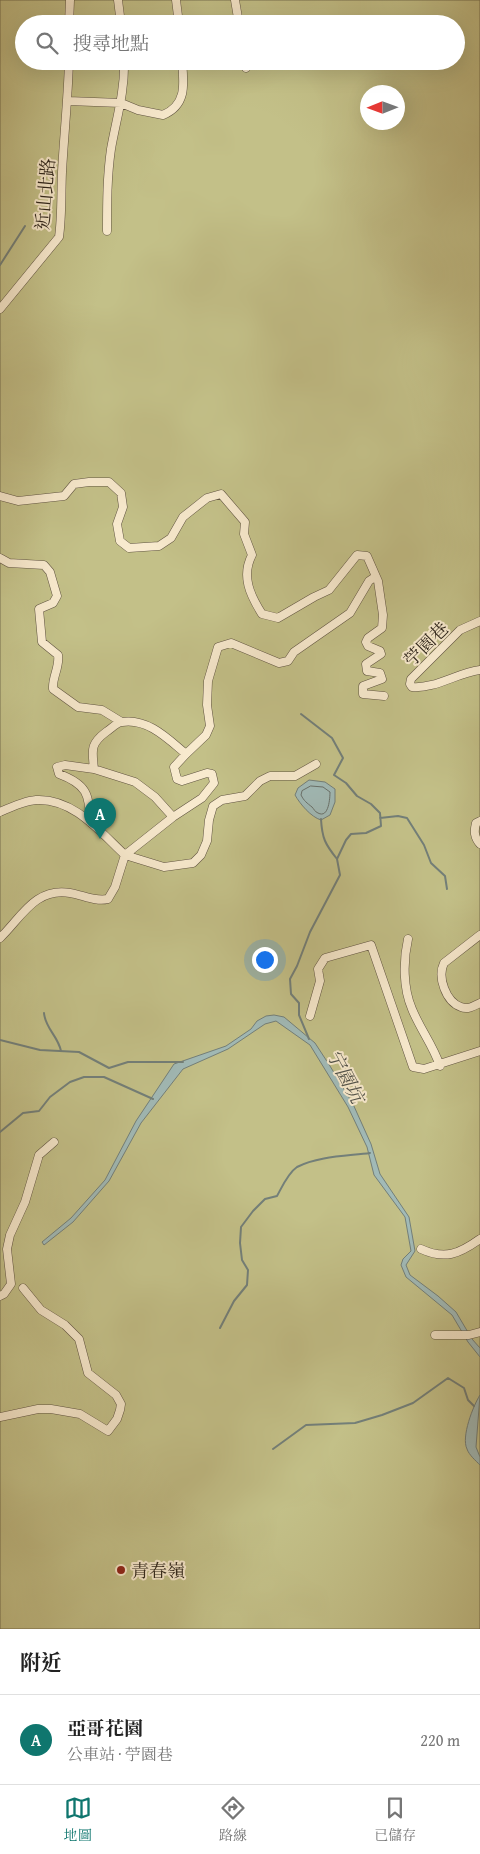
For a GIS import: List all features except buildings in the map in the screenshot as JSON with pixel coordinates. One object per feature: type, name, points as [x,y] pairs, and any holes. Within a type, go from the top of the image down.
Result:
[{"type":"street","points":[[69,15],[70,0]]},
{"type":"street","points":[[118,0],[120,15]]},
{"type":"street","points":[[176,0],[178,15]]},
{"type":"street","points":[[235,0],[238,15]]},
{"type":"street","name":"近山北路","points":[[0,309],[59,237],[69,70]]},
{"type":"street","points":[[107,231],[106,182],[111,147],[121,103],[123,70]]},
{"type":"street","points":[[68,101],[121,103],[138,110],[163,115],[172,112],[181,101],[182,70]]},
{"type":"street","points":[[0,496],[18,501],[64,496],[74,484],[109,482],[121,493],[123,506],[117,524],[120,541],[129,548],[159,546],[171,538],[183,517],[207,498],[221,494],[245,522],[244,534],[252,555],[248,564],[247,580],[252,598],[262,614],[278,618],[329,590],[357,555],[367,556],[378,581],[381,595],[382,628],[368,638],[366,642],[368,646],[380,651],[381,654],[365,666],[366,671],[380,673],[382,679],[363,686],[362,690],[363,694],[384,696]]},
{"type":"street","points":[[0,558],[10,563],[44,565],[50,572],[57,596],[53,603],[39,609],[42,642],[58,655],[59,662],[53,690],[78,707],[102,710],[120,721],[142,723],[162,733],[186,754]]},
{"type":"street","points":[[0,938],[36,898],[48,894],[68,892],[100,901],[108,900],[115,887],[125,856],[173,817],[202,798],[214,783],[212,774],[207,773],[182,781],[177,779],[174,767],[206,734],[210,726],[207,705],[208,681],[218,647],[231,643],[279,663],[288,661],[294,652],[350,613],[369,580],[375,577]]},
{"type":"street","name":"苧園巷","points":[[480,621],[460,630],[411,679],[410,684],[412,687],[425,688],[468,671],[480,670]]},
{"type":"street","points":[[94,769],[91,748],[98,738],[120,721]]},
{"type":"street","points":[[0,812],[36,800],[64,804],[90,822],[125,856],[164,867],[193,863],[200,855],[207,841],[209,820],[213,806],[222,800],[245,796],[260,781],[270,776],[295,776],[316,764]]},
{"type":"street","points":[[90,822],[89,801],[85,789],[78,783],[60,774],[57,768],[65,765],[94,769],[135,782],[156,797],[173,817]]},
{"type":"street","points":[[480,821],[476,822],[474,830],[480,844]]},
{"type":"street","points":[[480,936],[444,963],[442,974],[448,996],[456,1004],[462,1008],[470,1008],[480,1004]]},
{"type":"street","points":[[408,939],[404,957],[406,983],[411,1008],[434,1048],[440,1066]]},
{"type":"street","points":[[310,1016],[320,981],[318,969],[325,958],[371,944],[413,1066],[424,1069],[440,1066],[480,1052]]},
{"type":"street","points":[[0,1296],[11,1284],[7,1249],[10,1235],[25,1202],[39,1155],[54,1142]]},
{"type":"street","points":[[420,1248],[434,1255],[449,1255],[470,1246],[480,1239]]},
{"type":"street","points":[[0,1417],[38,1409],[51,1409],[80,1414],[108,1431],[120,1410],[121,1404],[116,1395],[88,1373],[79,1340],[65,1325],[41,1310],[23,1288]]},
{"type":"street","points":[[435,1335],[469,1335],[480,1332]]},
{"type":"shaded area","points":[[0,0],[480,0],[480,1629],[0,1629]]},
{"type":"water","points":[[309,780],[325,782],[335,789],[335,802],[330,815],[321,820],[306,810],[295,795],[298,788]]},
{"type":"water","points":[[266,1016],[284,1017],[315,1043],[353,1104],[371,1144],[380,1174],[409,1217],[415,1251],[406,1265],[410,1275],[456,1312],[472,1339],[480,1348],[480,1357],[468,1342],[452,1315],[406,1277],[401,1265],[403,1259],[411,1251],[405,1217],[374,1175],[367,1147],[348,1107],[310,1045],[276,1021],[265,1024],[228,1049],[183,1069],[141,1123],[109,1181],[73,1222],[44,1245],[42,1242],[71,1218],[105,1180],[136,1121],[174,1064],[226,1046],[251,1029],[257,1021]]},
{"type":"water","points":[[480,1395],[476,1447],[480,1457],[480,1465],[468,1451],[466,1437],[471,1414]]},
{"type":"waterway","points":[[0,265],[25,226]]},
{"type":"waterway","points":[[301,714],[332,738],[343,758],[334,775],[346,783],[357,796],[371,804],[380,813],[381,826],[366,833],[351,834],[346,840],[337,859],[340,875],[310,932],[290,979],[291,994],[299,1003],[299,1015],[309,1039]]},
{"type":"waterway","points":[[380,818],[398,816],[407,818],[424,845],[431,863],[445,876],[447,889]]},
{"type":"waterway","points":[[321,819],[325,840],[337,859]]},
{"type":"waterway","points":[[44,1013],[61,1051]]},
{"type":"waterway","name":"宁園坑","points":[[0,1040],[40,1050],[79,1052],[109,1068],[128,1062],[183,1062]]},
{"type":"waterway","points":[[0,1132],[23,1113],[39,1111],[50,1097],[70,1082],[84,1077],[104,1077],[153,1099]]},
{"type":"waterway","points":[[220,1328],[234,1301],[247,1285],[248,1270],[242,1260],[240,1243],[241,1227],[253,1211],[265,1199],[277,1196],[288,1176],[297,1167],[305,1163],[370,1153]]},
{"type":"waterway","points":[[273,1449],[306,1425],[355,1423],[413,1403],[448,1378],[464,1388],[468,1400],[474,1406]]},
{"type":"place","name":"亞哥花園","points":[[100,839]]},
{"type":"place","name":"青春嶺","points":[[121,1570]]}]
